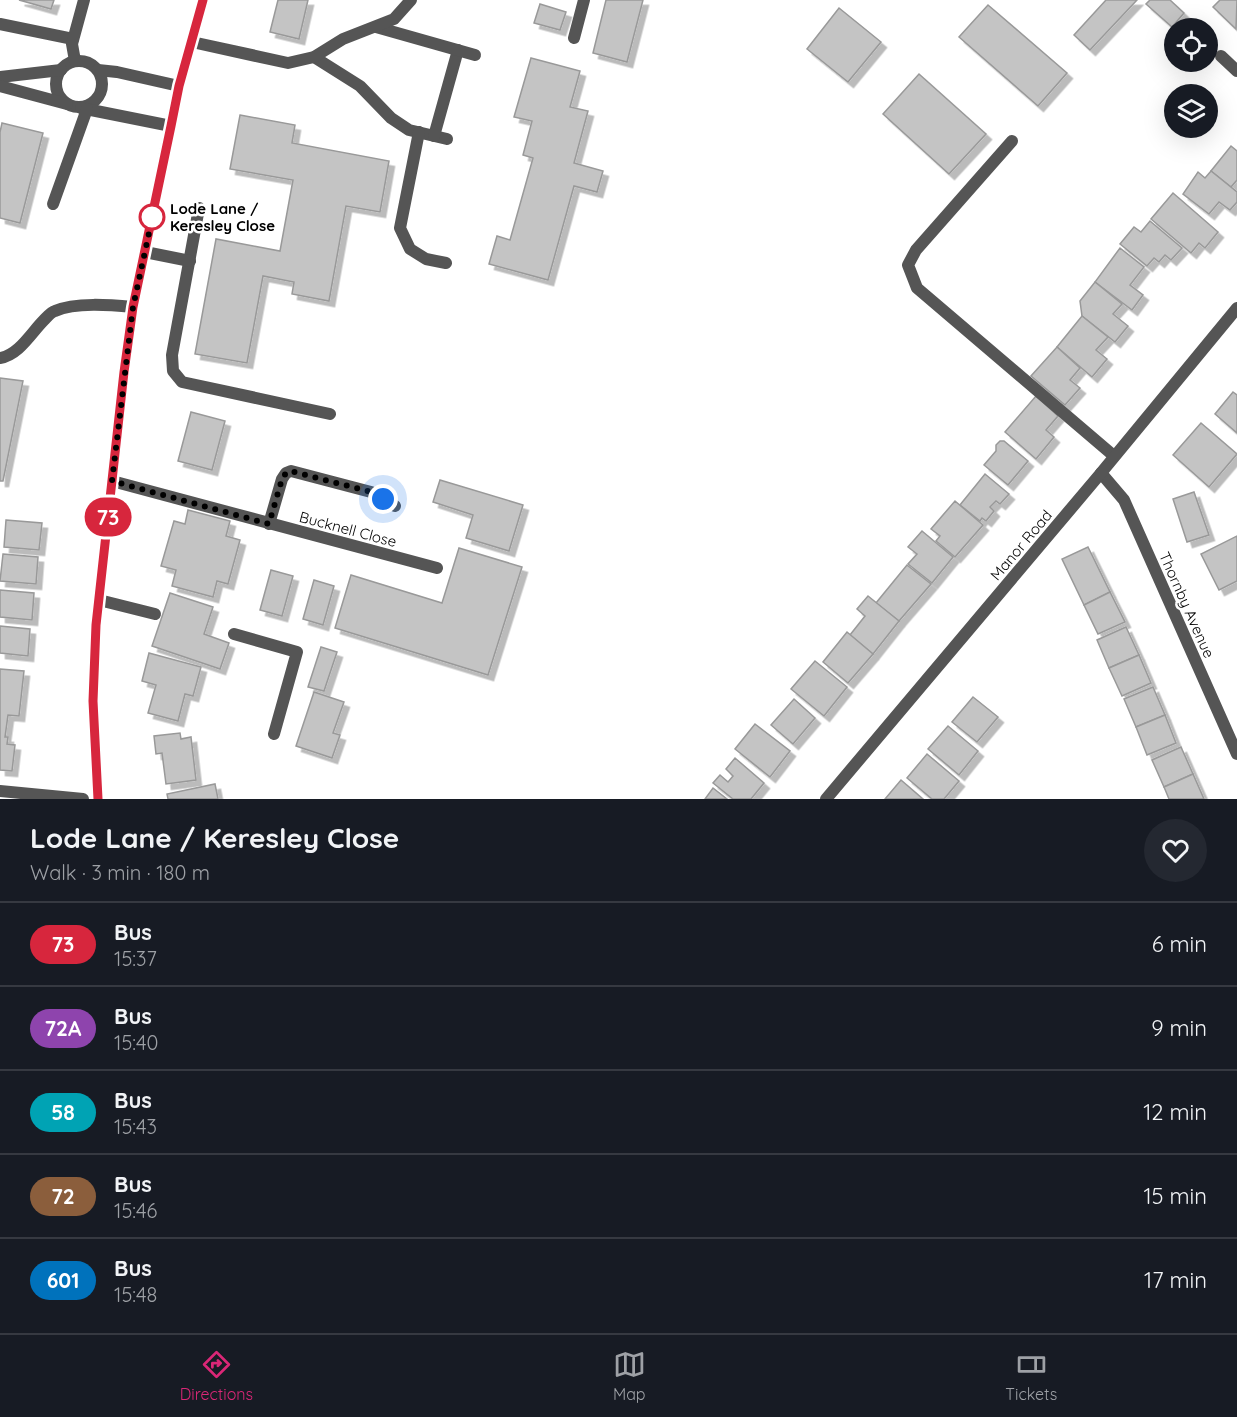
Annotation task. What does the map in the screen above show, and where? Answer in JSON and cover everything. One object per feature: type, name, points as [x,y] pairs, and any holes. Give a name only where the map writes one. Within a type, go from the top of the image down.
[{"type":"main road","points":[[98,799],[93,701],[99,600],[133,307],[179,86],[203,0]]},
{"type":"street","points":[[75,61],[73,39],[84,0]]},
{"type":"street","points":[[192,42],[288,63],[314,57],[343,39],[394,19],[411,0]]},
{"type":"street","points":[[574,38],[584,0]]},
{"type":"street","points":[[0,24],[73,39]]},
{"type":"street","points":[[376,27],[475,55]]},
{"type":"street","points":[[434,136],[458,50]]},
{"type":"street","points":[[1221,56],[1237,71]]},
{"type":"street","points":[[314,57],[360,86],[391,118],[409,130],[447,139]]},
{"type":"street","points":[[75,61],[88,62],[98,70],[103,84],[98,98],[89,105],[78,107],[65,102],[57,91],[57,77],[61,70],[75,61]]},
{"type":"street","points":[[0,77],[61,70]]},
{"type":"street","points":[[98,70],[179,86]]},
{"type":"street","points":[[0,86],[78,107],[171,126]]},
{"type":"street","points":[[53,204],[78,107]]},
{"type":"street","points":[[419,132],[400,228],[410,249],[426,259],[446,263]]},
{"type":"street","points":[[1012,141],[916,250],[908,265],[917,288],[1113,456]]},
{"type":"street","points":[[199,208],[172,355],[173,371],[182,382],[330,414]]},
{"type":"street","points":[[145,252],[190,261]]},
{"type":"street","points":[[0,358],[9,357],[54,311],[97,305],[133,307]]},
{"type":"street","name":"Manor Road","points":[[826,799],[1237,308]]},
{"type":"street","points":[[269,524],[282,479],[286,473],[291,471],[371,492],[395,506]]},
{"type":"street","name":"Thornby Avenue","points":[[1101,473],[1124,500],[1237,754]]},
{"type":"street","name":"Bucknell Close","points":[[112,481],[437,568]]},
{"type":"street","points":[[99,600],[155,614]]},
{"type":"street","points":[[234,634],[297,652],[274,734]]},
{"type":"street","points":[[0,790],[83,799]]},
{"type":"building","points":[[19,0],[54,0],[51,9]]},
{"type":"building","points":[[278,0],[308,0],[299,39],[270,32]]},
{"type":"building","points":[[606,0],[643,0],[627,62],[593,53]]},
{"type":"building","points":[[1106,0],[1137,0],[1090,50],[1074,35]]},
{"type":"building","points":[[1150,0],[1170,0],[1184,13],[1180,18],[1164,18],[1164,20],[1146,4]]},
{"type":"building","points":[[1220,0],[1237,0],[1236,29],[1213,7]]},
{"type":"building","points":[[540,4],[566,12],[560,30],[534,23]]},
{"type":"building","points":[[988,5],[1067,73],[1038,106],[959,37]]},
{"type":"building","points":[[839,8],[881,42],[848,82],[807,49]]},
{"type":"building","points":[[531,58],[580,71],[570,107],[588,111],[574,163],[603,171],[597,192],[574,186],[548,280],[489,264],[497,236],[510,240],[533,158],[523,155],[532,121],[514,117]]},
{"type":"building","points":[[919,74],[986,134],[949,174],[883,114]]},
{"type":"building","points":[[240,115],[295,125],[292,143],[389,161],[380,212],[346,206],[329,301],[292,294],[294,282],[263,276],[247,363],[195,354],[216,239],[280,251],[293,180],[230,169]]},
{"type":"building","points":[[2,123],[43,133],[20,223],[0,218],[0,132]]},
{"type":"building","points":[[1231,146],[1237,151],[1237,180],[1231,187],[1211,171]]},
{"type":"building","points":[[1211,171],[1237,192],[1237,202],[1230,210],[1219,202],[1209,214],[1183,194],[1198,172],[1205,178]]},
{"type":"building","points":[[1173,193],[1218,232],[1205,248],[1199,243],[1191,253],[1151,219]]},
{"type":"building","points":[[1150,221],[1182,248],[1171,260],[1165,255],[1159,262],[1154,258],[1147,266],[1120,244],[1134,227],[1141,232]]},
{"type":"building","points":[[1120,248],[1144,267],[1130,285],[1143,295],[1132,310],[1095,282]]},
{"type":"building","points":[[1095,282],[1122,304],[1113,314],[1128,326],[1115,342],[1082,316],[1080,301]]},
{"type":"building","points":[[1082,316],[1108,337],[1096,350],[1107,359],[1092,377],[1057,347]]},
{"type":"building","points":[[1057,347],[1080,368],[1070,380],[1080,388],[1065,405],[1031,376]]},
{"type":"building","points":[[0,378],[23,381],[3,481],[0,481]]},
{"type":"building","points":[[1233,392],[1237,395],[1237,433],[1215,414]]},
{"type":"building","points":[[1036,396],[1058,416],[1046,430],[1054,437],[1036,459],[1005,432]]},
{"type":"building","points":[[191,412],[225,421],[212,470],[178,461]]},
{"type":"building","points":[[1201,423],[1237,454],[1209,487],[1173,455]]},
{"type":"building","points":[[1004,441],[1028,461],[1008,485],[984,465],[996,451],[996,445]]},
{"type":"building","points":[[985,474],[1009,494],[1000,504],[996,501],[990,507],[994,511],[986,521],[982,518],[980,521],[960,505]]},
{"type":"building","points":[[440,480],[523,505],[509,551],[466,538],[473,515],[433,502]]},
{"type":"building","points":[[1194,492],[1209,535],[1187,542],[1173,499]]},
{"type":"building","points":[[955,501],[983,525],[955,557],[936,541],[940,536],[931,529]]},
{"type":"building","points":[[188,510],[230,521],[226,536],[240,540],[228,584],[217,581],[213,597],[172,586],[176,570],[161,566],[174,521],[185,524]]},
{"type":"building","points":[[6,520],[42,523],[39,550],[4,547]]},
{"type":"building","points":[[922,531],[953,557],[932,583],[908,564],[917,554],[908,547]]},
{"type":"building","points":[[1237,536],[1237,581],[1219,590],[1201,554]]},
{"type":"building","points":[[1088,547],[1110,592],[1084,605],[1062,559]]},
{"type":"building","points":[[459,548],[522,567],[488,675],[335,628],[351,575],[442,603]]},
{"type":"building","points":[[3,554],[38,557],[36,584],[0,581]]},
{"type":"building","points":[[907,565],[931,584],[899,621],[876,603]]},
{"type":"building","points":[[271,570],[293,576],[282,616],[260,610]]},
{"type":"building","points":[[314,580],[334,586],[323,625],[303,619]]},
{"type":"building","points":[[0,590],[34,593],[32,620],[0,617]]},
{"type":"building","points":[[1110,592],[1125,622],[1098,634],[1084,605]]},
{"type":"building","points":[[170,593],[213,607],[204,634],[229,643],[220,669],[152,646]]},
{"type":"building","points":[[868,596],[899,621],[873,654],[850,635],[865,616],[857,609]]},
{"type":"building","points":[[0,626],[30,629],[28,656],[0,653]]},
{"type":"building","points":[[1126,627],[1139,655],[1109,668],[1097,640]]},
{"type":"building","points":[[847,632],[873,654],[848,683],[823,662]]},
{"type":"building","points":[[321,647],[337,652],[324,691],[308,687]]},
{"type":"building","points":[[149,653],[201,667],[193,696],[185,694],[178,721],[148,713],[156,685],[142,681]]},
{"type":"building","points":[[1139,655],[1151,683],[1122,696],[1109,668]]},
{"type":"building","points":[[815,661],[847,687],[824,716],[791,689]]},
{"type":"building","points":[[0,669],[24,671],[19,716],[8,715],[5,737],[8,737],[7,744],[15,745],[12,771],[0,770]]},
{"type":"building","points":[[1153,687],[1165,715],[1136,727],[1124,699]]},
{"type":"building","points":[[314,692],[344,702],[333,733],[340,735],[332,758],[296,746]]},
{"type":"building","points":[[973,697],[998,717],[977,742],[952,722]]},
{"type":"building","points":[[794,699],[815,718],[793,744],[771,725]]},
{"type":"building","points":[[1165,715],[1176,743],[1147,755],[1136,727]]},
{"type":"building","points":[[755,724],[790,751],[770,777],[735,749]]},
{"type":"building","points":[[948,726],[978,751],[959,775],[928,749]]},
{"type":"building","points":[[180,733],[181,739],[191,737],[196,780],[166,784],[162,753],[156,754],[154,736]]},
{"type":"building","points":[[1181,747],[1193,774],[1164,787],[1152,760]]},
{"type":"building","points":[[927,754],[959,781],[944,799],[932,799],[907,778]]},
{"type":"building","points":[[735,758],[764,783],[751,799],[733,799],[713,783],[720,775],[728,782],[733,776],[726,769]]},
{"type":"building","points":[[1193,774],[1204,799],[1169,799],[1164,787]]},
{"type":"building","points":[[901,780],[923,799],[885,799]]},
{"type":"building","points":[[215,784],[218,799],[168,799],[167,794]]},
{"type":"building","points":[[713,788],[727,799],[705,799]]},
{"type":"bus line","name":"73","points":[[98,799],[93,701],[96,625],[124,372],[133,307],[179,86],[203,0]]},
{"type":"place","name":"Lode Lane / Keresley Close","points":[[152,217]]},
{"type":"route","points":[[152,217],[154,210],[133,307],[112,481],[269,524],[282,479],[286,473],[291,471],[371,492],[383,499]]}]
